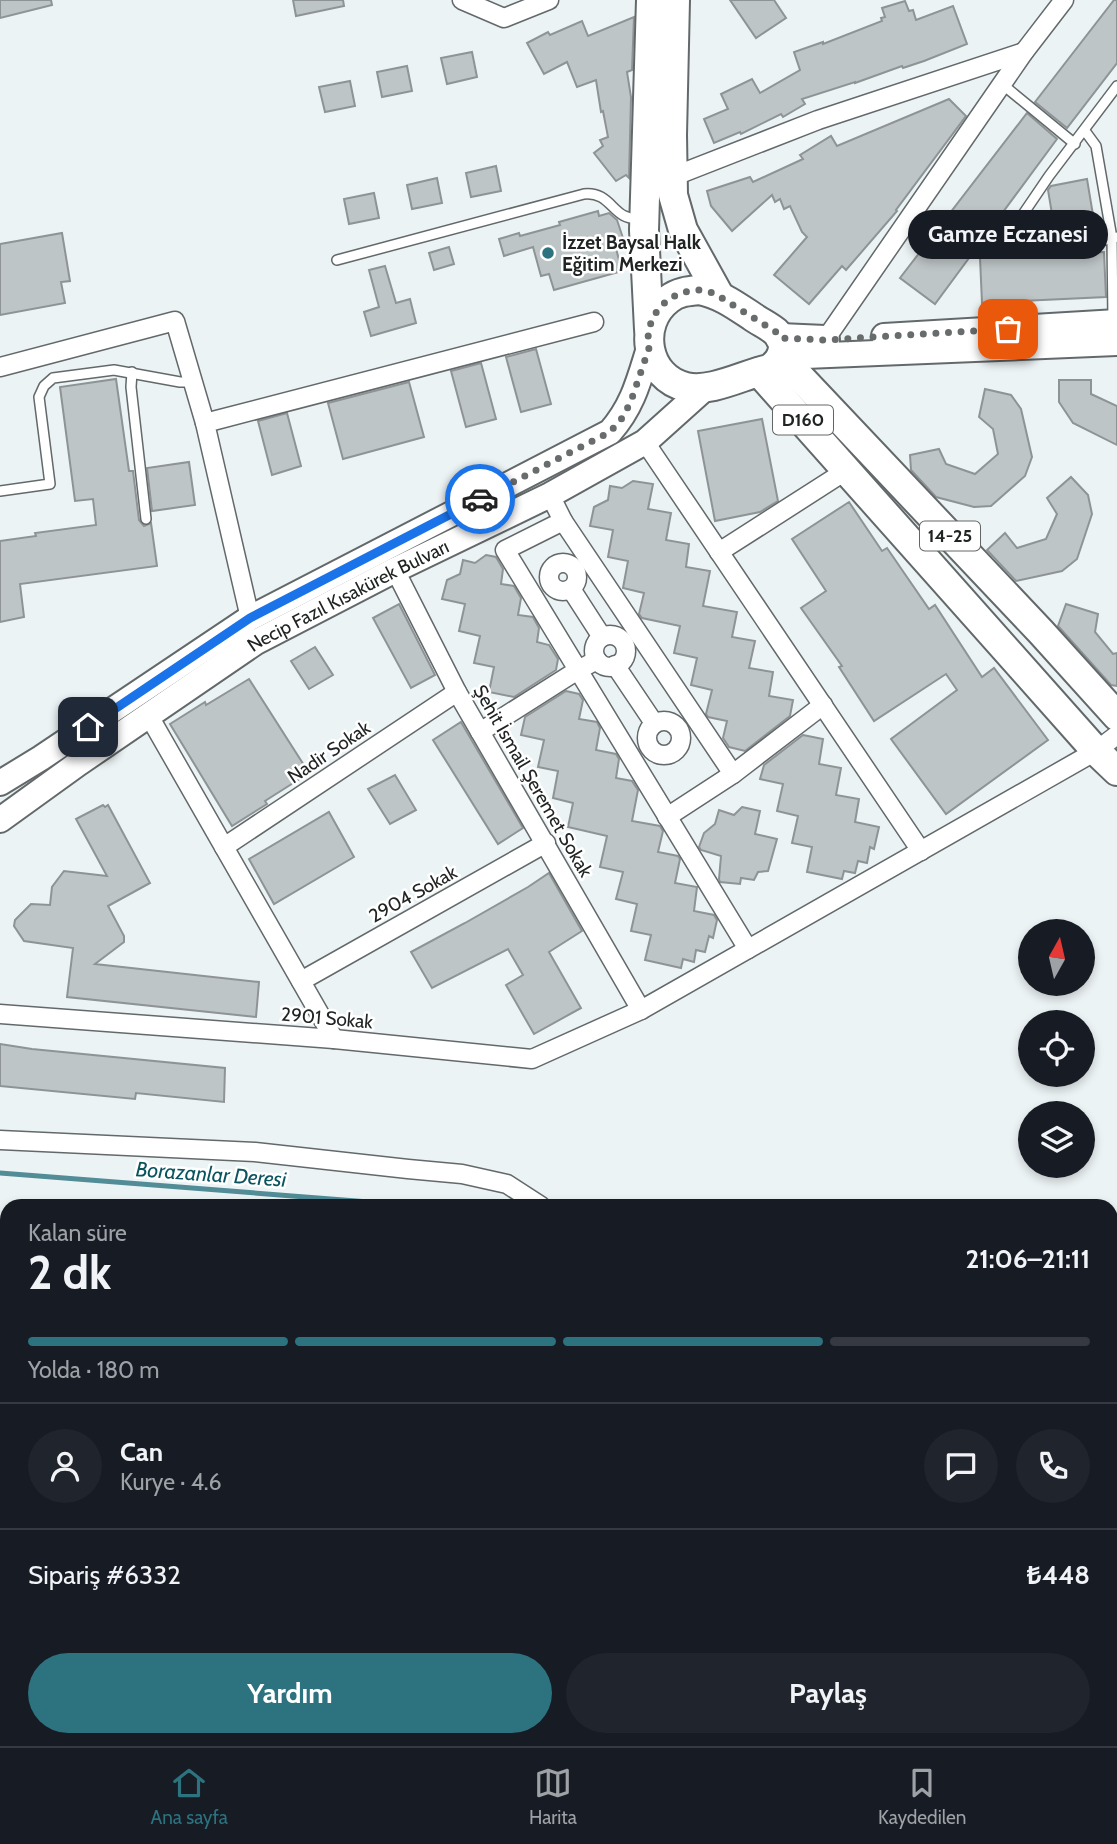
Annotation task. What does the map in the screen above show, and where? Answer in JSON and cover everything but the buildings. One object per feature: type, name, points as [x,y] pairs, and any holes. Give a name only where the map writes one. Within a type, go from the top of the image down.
[{"type":"main road","points":[[651,0],[645,217],[649,339],[650,354],[658,369],[671,381],[687,388],[704,389],[773,356],[825,340],[1115,333]]},
{"type":"main road","name":"14-25","points":[[675,0],[673,195],[683,230],[719,295]]},
{"type":"main road","name":"14-25","points":[[649,339],[651,322],[658,309],[670,298],[699,290],[719,295],[776,332],[773,356],[1041,632],[1117,716]]},
{"type":"main road","points":[[773,356],[1115,333]]},
{"type":"main road","name":"Necip Fazıl Kısakürek Bulvarı","points":[[0,783],[250,618],[610,432],[623,417],[631,401],[649,339]]},
{"type":"main road","name":"D160","points":[[773,356],[847,470]]},
{"type":"main road","name":"Necip Fazıl Kısakürek Bulvarı","points":[[0,820],[256,642],[395,570],[550,495],[645,442],[704,389]]},
{"type":"main road","name":"14-25","points":[[847,470],[1106,743],[1117,771]]},
{"type":"street","points":[[462,0],[504,18],[549,0]]},
{"type":"street","points":[[825,340],[1024,52],[1064,0]]},
{"type":"street","points":[[673,177],[818,120],[1024,52]]},
{"type":"street","points":[[0,367],[175,321],[205,423],[250,618]]},
{"type":"street","points":[[205,423],[594,322]]},
{"type":"street","points":[[645,442],[921,850]]},
{"type":"street","points":[[719,552],[847,470]]},
{"type":"street","points":[[550,495],[563,520],[602,637]]},
{"type":"street","points":[[563,520],[505,550],[748,949]]},
{"type":"street","points":[[580,575],[562,592],[551,586],[549,578],[556,565],[560,564],[570,565],[580,575],[693,715],[733,774]]},
{"type":"street","name":"Şehit İsmail Şeremet Sokak","points":[[395,570],[457,692],[641,1010]]},
{"type":"street","points":[[534,599],[551,586]]},
{"type":"street","points":[[607,635],[632,640],[623,659],[615,665],[605,666],[597,660],[594,650],[602,637],[607,635]]},
{"type":"street","points":[[480,732],[597,660]]},
{"type":"street","points":[[615,665],[654,723]]},
{"type":"street","name":"Nadir Sokak","points":[[224,847],[457,692]]},
{"type":"street","points":[[667,817],[733,774],[822,705]]},
{"type":"street","points":[[678,728],[693,715]]},
{"type":"street","points":[[149,716],[334,1039]]},
{"type":"street","points":[[664,720],[678,728],[680,744],[673,753],[661,755],[651,749],[648,732],[654,723],[664,720]]},
{"type":"street","name":"2901 Sokak","points":[[0,1014],[334,1039],[532,1059],[641,1010],[1106,743]]},
{"type":"street","points":[[627,750],[648,744]]},
{"type":"street","name":"2904 Sokak","points":[[301,981],[545,843]]},
{"type":"street","points":[[0,1140],[255,1152],[462,1174],[507,1184],[530,1199]]},
{"type":"lane","points":[[1002,84],[1075,144]]},
{"type":"lane","points":[[1114,237],[1094,243],[1021,247],[1013,240],[1013,229],[1117,86]]},
{"type":"lane","points":[[1085,131],[1096,146],[1114,237],[1115,333]]},
{"type":"lane","points":[[337,260],[584,194],[603,197],[628,218],[645,217]]},
{"type":"lane","points":[[0,491],[50,484],[39,397],[48,382],[58,377],[114,370],[193,382]]},
{"type":"lane","points":[[132,372],[131,387],[146,519]]},
{"type":"waterway","name":"Borazanlar Deresi","points":[[0,1173],[331,1199]]},
{"type":"way so far","points":[[480,499],[610,432],[623,417],[631,401],[649,348],[651,322],[658,309],[670,298],[684,292],[699,290],[714,293],[776,332],[780,338],[825,340],[1008,329]]},
{"type":"place","name":"İzzet Baysal Halk Eğitim Merkezi","points":[[548,253]]},
{"type":"place","name":"Gamze Eczanesi","points":[[1008,329]]},
{"type":"route","points":[[88,727],[250,618],[480,499]]}]
